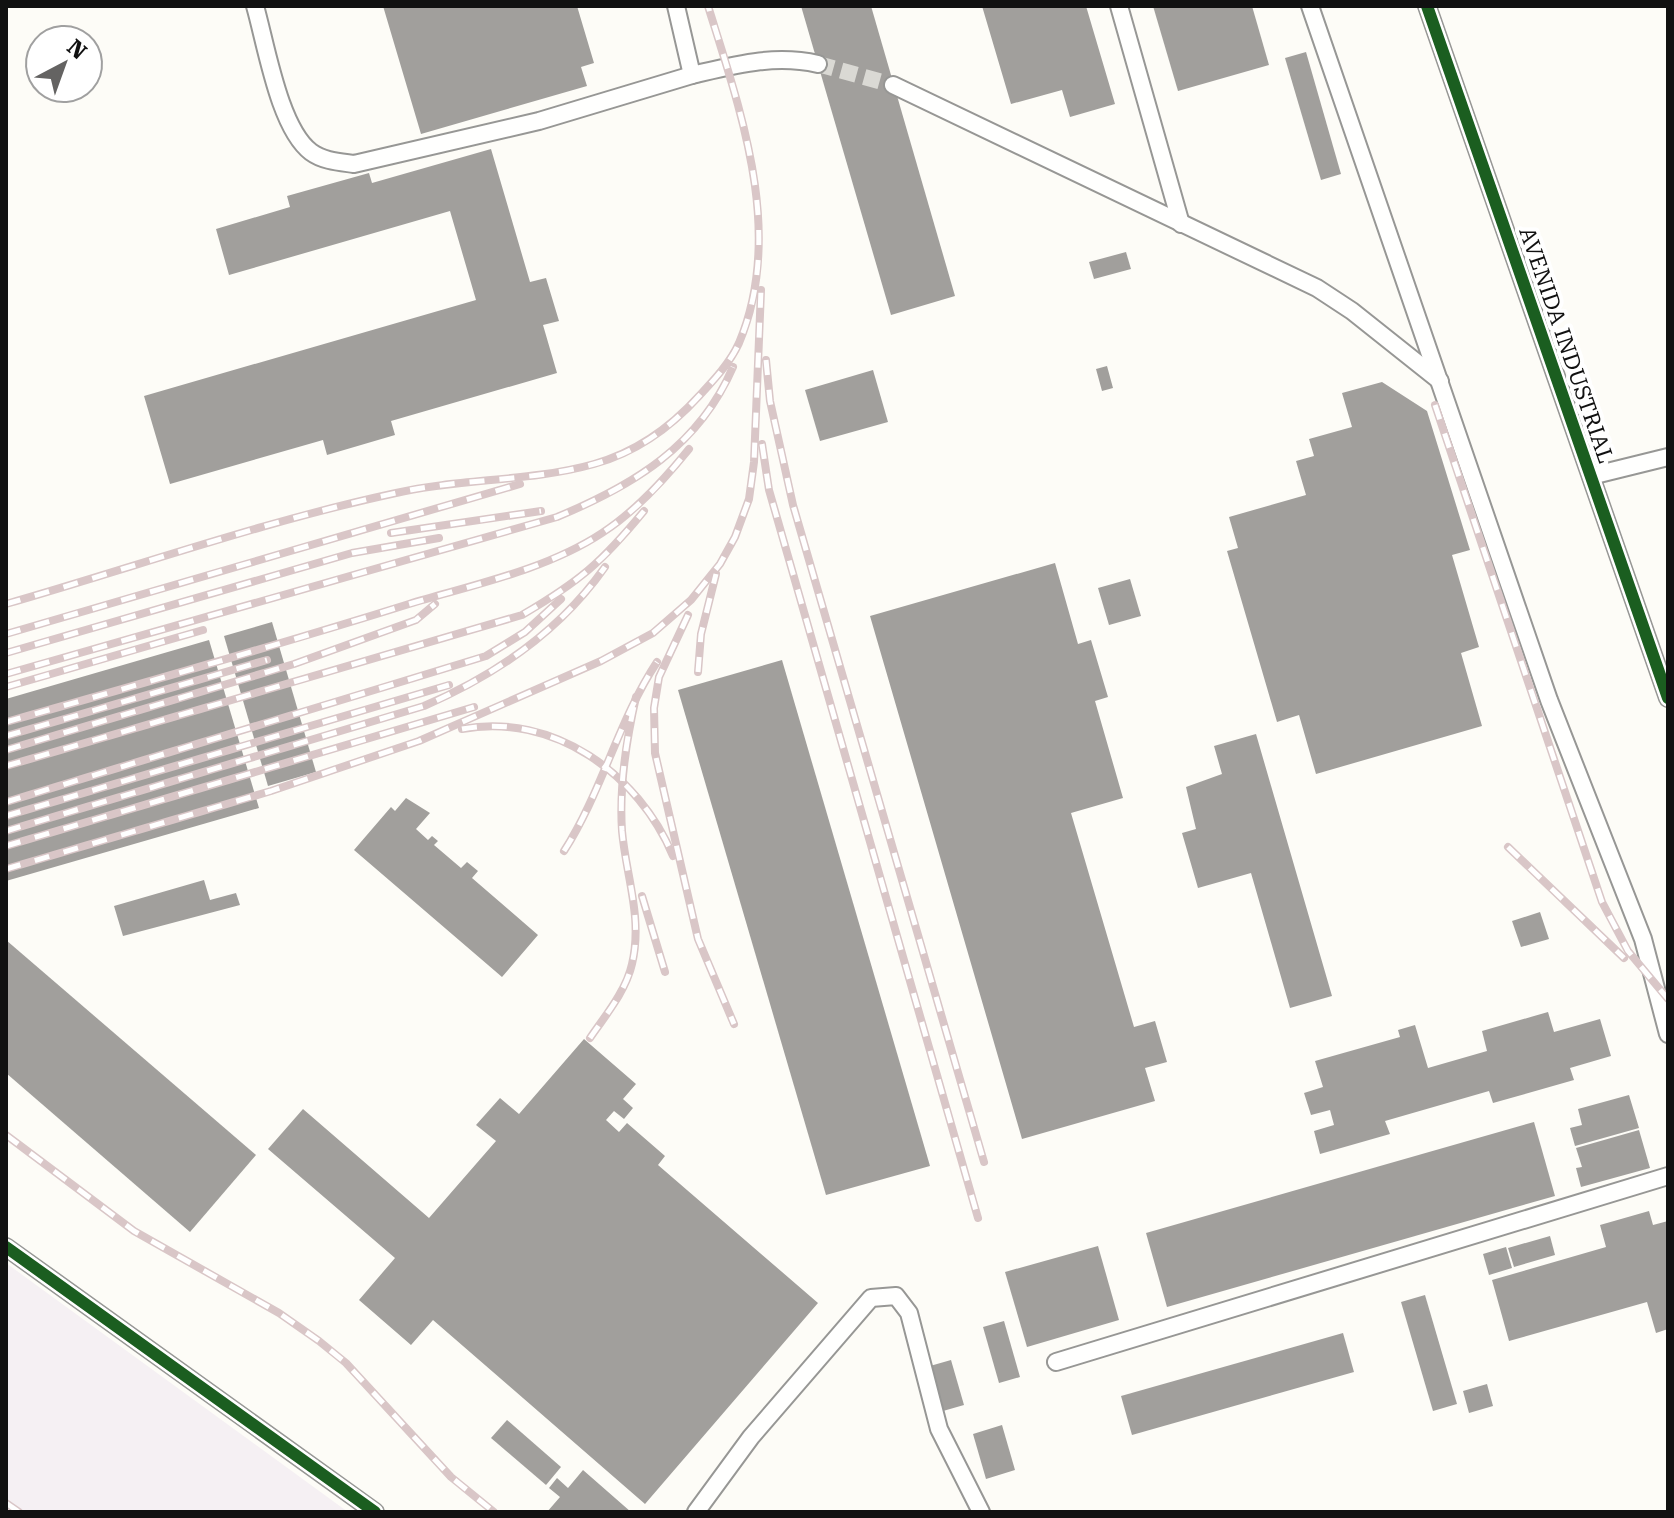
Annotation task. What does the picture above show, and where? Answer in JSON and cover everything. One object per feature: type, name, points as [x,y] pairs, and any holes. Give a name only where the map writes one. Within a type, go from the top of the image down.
[{"type":"street","points":[[255,6],[284,110],[299,139],[311,153],[328,160],[354,164],[539,121],[692,75],[769,59],[795,59],[818,64]]},
{"type":"street","points":[[676,6],[692,75]]},
{"type":"street","points":[[1119,6],[1181,224]]},
{"type":"street","points":[[1310,6],[1549,700],[1643,939],[1668,1034]]},
{"type":"street","name":"AVENIDA INDUSTRIAL","points":[[1427,6],[1668,698]]},
{"type":"street","points":[[893,85],[1317,288],[1352,311],[1440,381]]},
{"type":"street","points":[[1591,476],[1668,457]]},
{"type":"street","points":[[1056,1362],[1668,1176]]},
{"type":"street","points":[[6,1247],[375,1512]]},
{"type":"street","points":[[696,1512],[751,1437],[871,1298],[883,1294],[896,1296],[909,1313],[939,1429],[981,1512]]},
{"type":"shaded area","points":[[6,1263],[348,1512],[6,1512]]},
{"type":"building","points":[[383,6],[577,6],[594,63],[581,67],[587,86],[421,134]]},
{"type":"building","points":[[801,6],[871,6],[955,296],[891,315]]},
{"type":"building","points":[[982,6],[1086,6],[1115,104],[1070,117],[1062,90],[1011,104]]},
{"type":"building","points":[[1153,6],[1252,6],[1269,65],[1178,91]]},
{"type":"building","points":[[1306,52],[1341,174],[1321,180],[1285,58]]},
{"type":"building","points":[[491,149],[530,282],[546,278],[559,321],[543,325],[557,373],[391,421],[395,435],[327,455],[323,440],[170,484],[144,396],[476,300],[450,211],[229,275],[216,229],[290,207],[287,196],[369,173],[372,183]]},
{"type":"building","points":[[1126,252],[1131,269],[1094,279],[1089,262]]},
{"type":"building","points":[[1107,366],[1113,388],[1102,391],[1096,369]]},
{"type":"building","points":[[873,370],[888,422],[820,441],[805,390]]},
{"type":"building","points":[[1382,382],[1427,411],[1470,550],[1452,555],[1479,647],[1461,653],[1482,726],[1316,774],[1299,715],[1277,722],[1227,551],[1238,548],[1229,517],[1306,495],[1296,461],[1314,456],[1309,439],[1352,427],[1342,393]]},
{"type":"building","points":[[1055,563],[1078,644],[1091,640],[1108,697],[1095,701],[1123,798],[1071,813],[1134,1027],[1155,1021],[1167,1062],[1145,1068],[1155,1101],[1022,1139],[870,616]]},
{"type":"building","points":[[1130,579],[1141,616],[1109,625],[1098,588]]},
{"type":"building","points":[[272,622],[316,772],[268,786],[224,636]]},
{"type":"building","points":[[209,640],[259,808],[6,881],[6,699]]},
{"type":"building","points":[[782,660],[930,1166],[826,1195],[678,690]]},
{"type":"building","points":[[1256,734],[1332,996],[1290,1008],[1251,873],[1198,888],[1182,833],[1196,829],[1186,787],[1222,774],[1214,746]]},
{"type":"building","points":[[406,798],[430,813],[416,829],[428,840],[432,836],[438,841],[434,845],[461,868],[467,862],[478,871],[472,878],[538,935],[502,977],[354,850],[391,807],[395,811]]},
{"type":"building","points":[[204,880],[210,900],[236,893],[240,905],[123,936],[114,906]]},
{"type":"building","points":[[1540,912],[1549,939],[1521,947],[1512,921]]},
{"type":"building","points":[[6,940],[256,1155],[190,1232],[6,1073]]},
{"type":"building","points":[[1548,1012],[1554,1032],[1600,1019],[1611,1056],[1570,1068],[1574,1080],[1493,1103],[1489,1091],[1385,1121],[1390,1134],[1320,1154],[1314,1131],[1334,1125],[1330,1110],[1311,1115],[1304,1093],[1323,1087],[1315,1061],[1400,1037],[1398,1030],[1415,1025],[1428,1068],[1487,1051],[1482,1031]]},
{"type":"building","points":[[584,1039],[636,1084],[623,1099],[633,1108],[624,1119],[614,1111],[606,1120],[619,1132],[627,1123],[665,1156],[658,1165],[818,1303],[645,1504],[433,1320],[411,1345],[359,1300],[395,1258],[268,1149],[303,1109],[429,1218],[496,1141],[476,1125],[500,1098],[519,1114]]},
{"type":"building","points":[[1629,1095],[1639,1128],[1575,1146],[1570,1128],[1582,1125],[1578,1109]]},
{"type":"building","points":[[1534,1122],[1555,1196],[1167,1307],[1146,1233]]},
{"type":"building","points":[[1639,1130],[1650,1168],[1581,1187],[1576,1168],[1582,1167],[1576,1148]]},
{"type":"building","points":[[1649,1211],[1653,1225],[1668,1221],[1668,1329],[1656,1333],[1647,1302],[1509,1341],[1492,1280],[1606,1247],[1600,1225]]},
{"type":"building","points":[[1550,1236],[1555,1255],[1514,1267],[1508,1248]]},
{"type":"building","points":[[1098,1246],[1119,1320],[1027,1347],[1005,1272]]},
{"type":"building","points":[[1506,1247],[1512,1268],[1489,1275],[1483,1254]]},
{"type":"building","points":[[1425,1295],[1457,1404],[1433,1411],[1401,1302]]},
{"type":"building","points":[[1004,1321],[1020,1377],[999,1383],[983,1327]]},
{"type":"building","points":[[1343,1333],[1354,1372],[1132,1435],[1121,1396]]},
{"type":"building","points":[[951,1360],[964,1405],[943,1411],[930,1366]]},
{"type":"building","points":[[1487,1384],[1493,1406],[1469,1413],[1463,1391]]},
{"type":"building","points":[[507,1420],[561,1467],[546,1485],[491,1438]]},
{"type":"building","points":[[1002,1425],[1015,1470],[986,1479],[973,1434]]},
{"type":"building","points":[[583,1470],[631,1512],[547,1512],[560,1497],[549,1488],[557,1478],[568,1488]]},
{"type":"tunnel","points":[[818,64],[893,85]]},
{"type":"railway","points":[[6,604],[347,504],[421,488],[545,474],[594,464],[652,438],[688,408],[716,377],[739,343],[752,302],[758,259],[758,216],[753,173],[733,88],[708,6]]},
{"type":"railway","points":[[6,869],[271,791],[419,741],[601,661],[653,633],[691,600],[720,564],[735,537],[749,499],[754,462],[761,290]]},
{"type":"railway","points":[[766,360],[770,401],[793,505],[984,1162]]},
{"type":"railway","points":[[6,674],[557,517],[612,491],[661,460],[702,419],[733,367]]},
{"type":"railway","points":[[1435,405],[1602,902],[1628,951],[1668,999]]},
{"type":"railway","points":[[762,444],[769,490],[978,1218]]},
{"type":"railway","points":[[6,722],[533,567],[580,546],[626,515],[689,449]]},
{"type":"railway","points":[[6,634],[520,484]]},
{"type":"railway","points":[[391,533],[541,511]]},
{"type":"railway","points":[[6,766],[522,615],[589,570],[644,511]]},
{"type":"railway","points":[[6,653],[352,553],[439,538]]},
{"type":"railway","points":[[6,831],[424,706],[476,680],[525,649],[568,611],[605,567]]},
{"type":"railway","points":[[698,672],[701,634],[716,574]]},
{"type":"railway","points":[[6,802],[486,656],[525,632],[561,599]]},
{"type":"railway","points":[[6,750],[294,664],[416,620],[435,604]]},
{"type":"railway","points":[[688,615],[659,677],[654,708],[655,753],[698,939],[734,1024]]},
{"type":"railway","points":[[6,687],[203,630]]},
{"type":"railway","points":[[6,736],[267,660]]},
{"type":"railway","points":[[564,851],[589,805],[631,708],[657,662]]},
{"type":"railway","points":[[6,816],[449,685]]},
{"type":"railway","points":[[590,1038],[625,984],[635,947],[635,914],[621,814],[624,764],[636,697]]},
{"type":"railway","points":[[6,846],[474,707]]},
{"type":"railway","points":[[462,729],[496,726],[529,730],[560,740],[589,755],[615,775],[638,799],[658,826],[673,856]]},
{"type":"railway","points":[[1508,847],[1624,958]]},
{"type":"railway","points":[[642,896],[665,972]]},
{"type":"railway","points":[[6,1135],[134,1231],[279,1313],[319,1341],[346,1363],[451,1477],[494,1512]]},
{"type":"railway","points":[[6,1503],[19,1512]]},
{"type":"cycle path","points":[[1427,6],[1668,698]]},
{"type":"cycle path","points":[[6,1247],[375,1512]]}]
